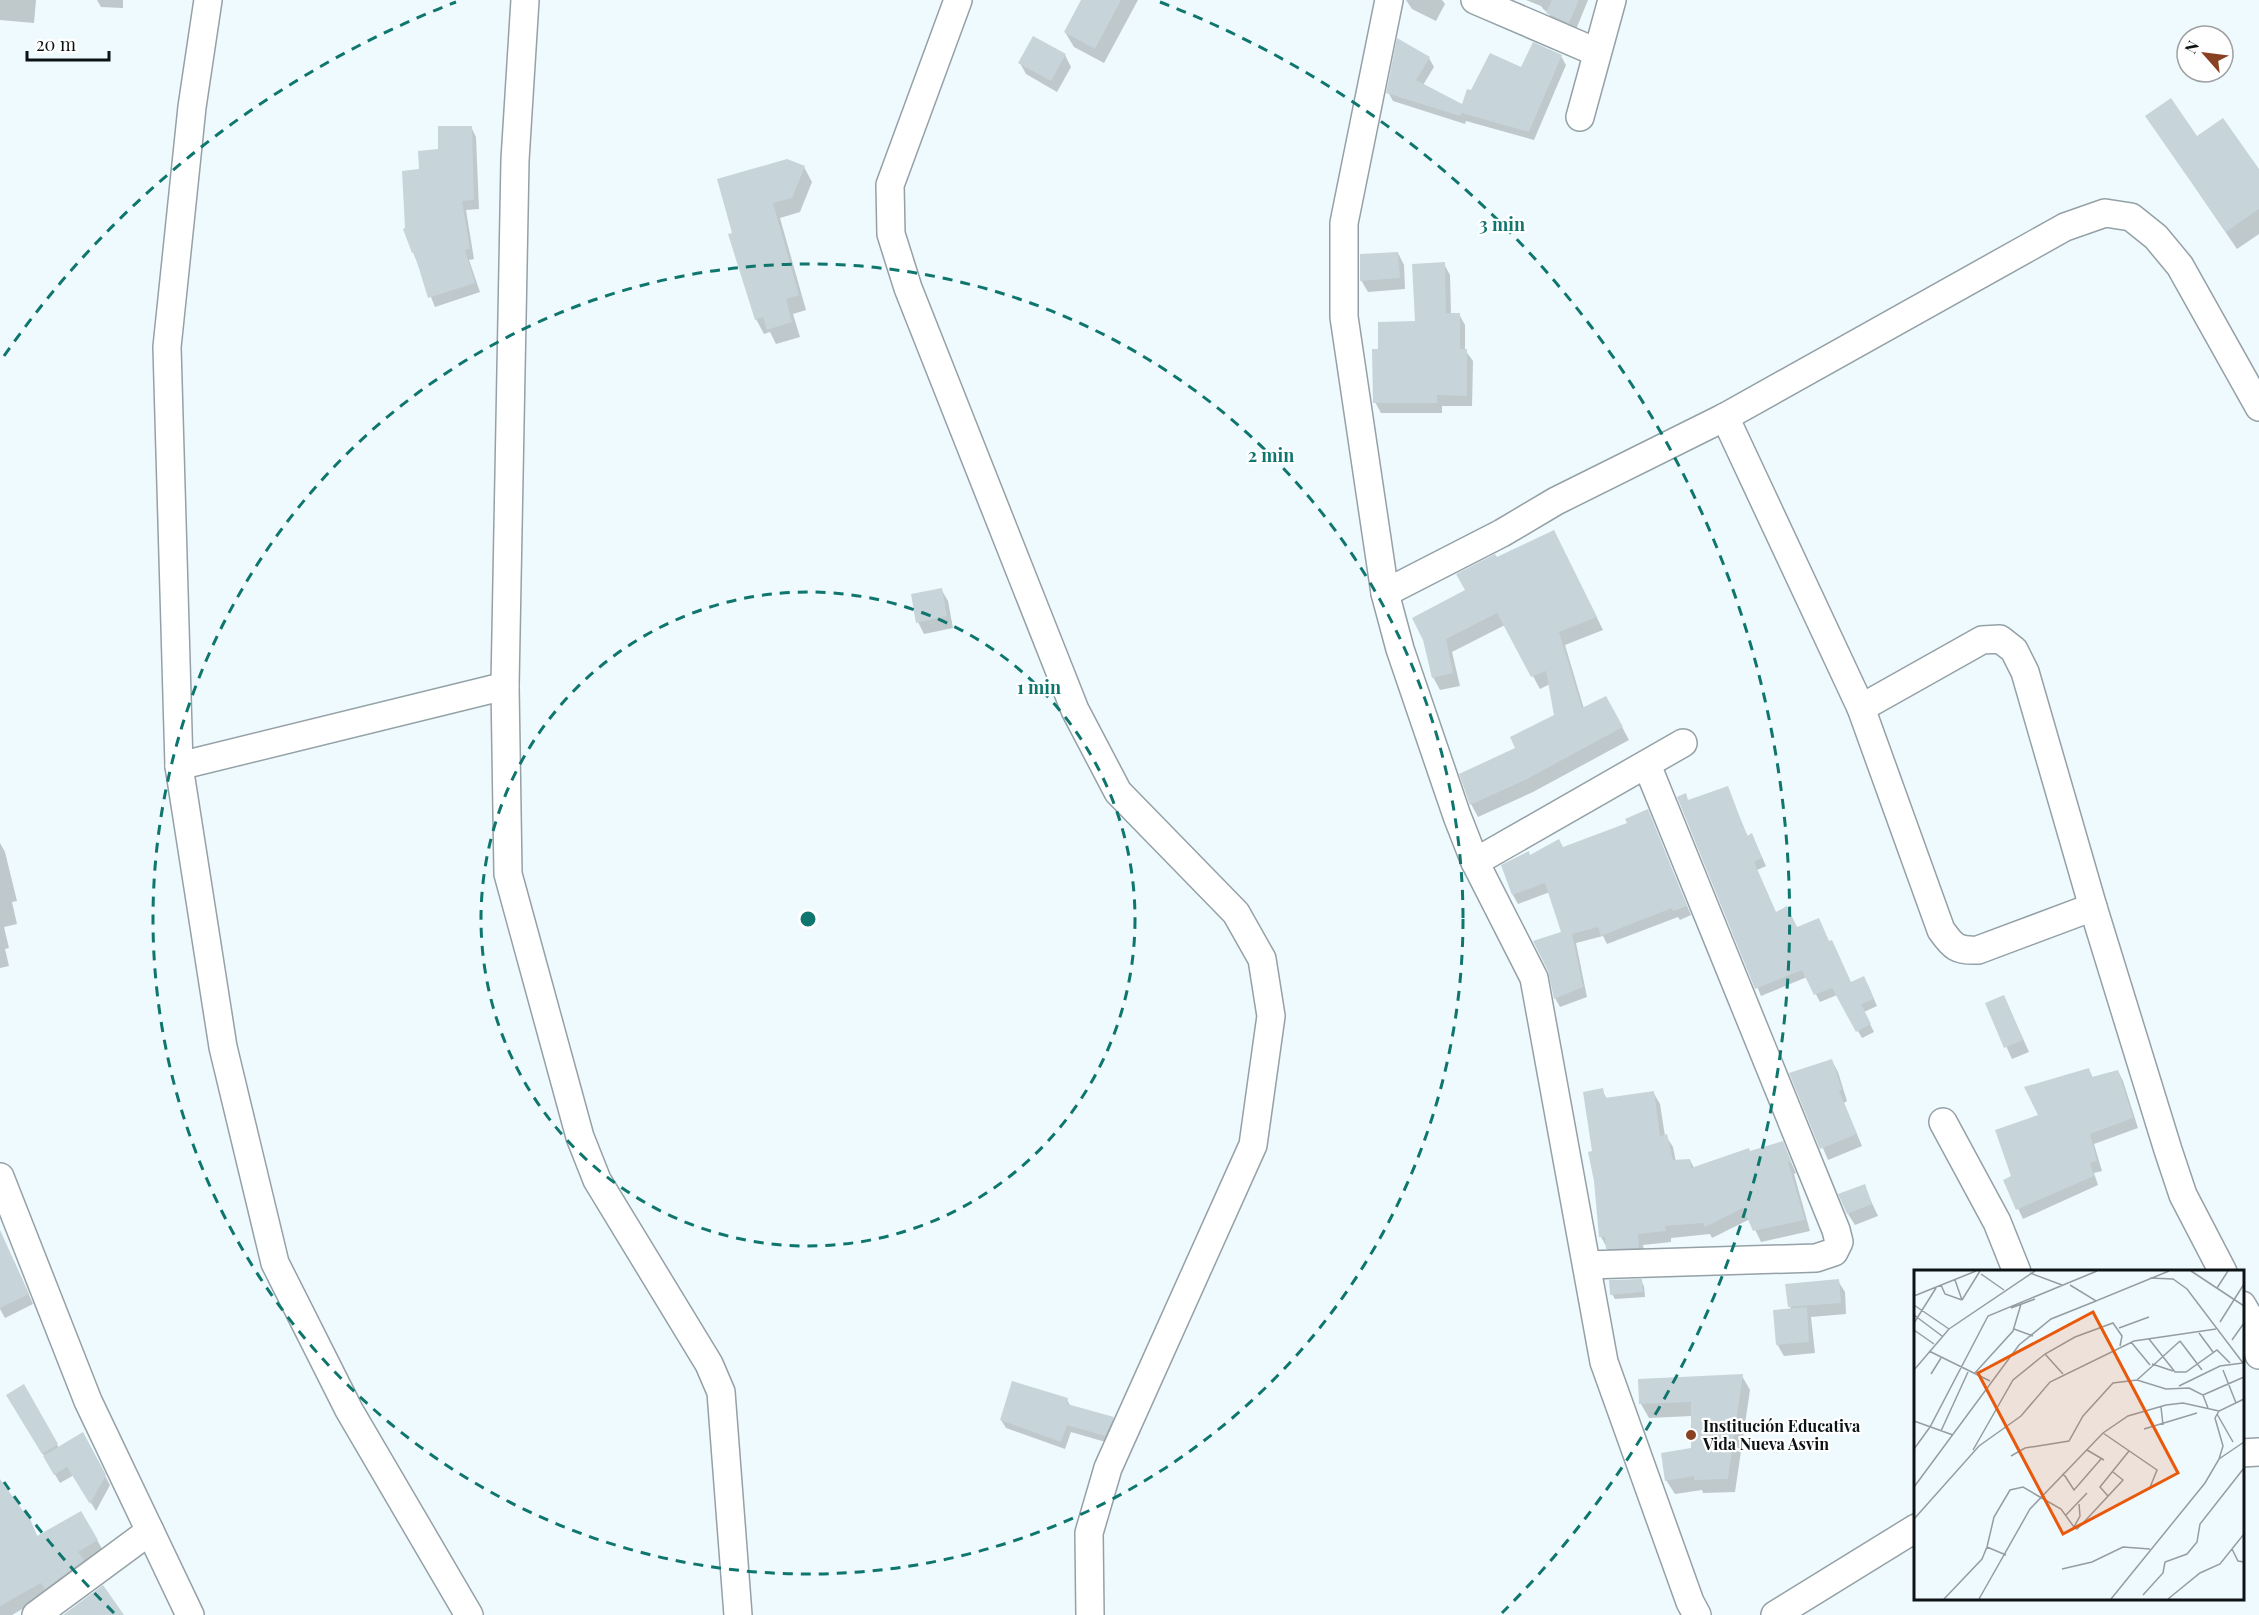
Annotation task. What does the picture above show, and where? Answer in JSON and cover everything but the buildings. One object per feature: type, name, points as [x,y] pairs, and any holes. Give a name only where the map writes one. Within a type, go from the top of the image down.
[{"type":"street","points":[[208,0],[192,107],[167,346],[179,766],[223,1047],[275,1263],[349,1410],[469,1615]]},
{"type":"street","points":[[525,0],[515,160],[506,686],[508,874],[580,1137],[597,1180],[709,1364],[721,1392],[738,1615]]},
{"type":"street","points":[[958,0],[890,185],[891,234],[908,288],[1075,710],[1118,792],[1236,913],[1262,959],[1271,1016],[1253,1145],[1108,1468],[1089,1533],[1090,1615]]},
{"type":"street","points":[[1389,0],[1344,223],[1344,317],[1385,593],[1400,649],[1475,862],[1534,978],[1604,1362],[1682,1581],[1697,1615]]},
{"type":"street","points":[[1475,0],[1596,52]]},
{"type":"street","points":[[1580,117],[1611,0]]},
{"type":"street","points":[[1385,593],[1502,533],[1556,501],[1725,417],[2065,227],[2105,213],[2131,217],[2156,237],[2180,266],[2259,407]]},
{"type":"street","points":[[1725,417],[1861,708],[1941,930],[1950,944],[1963,951],[1978,950],[2093,907]]},
{"type":"street","points":[[1861,708],[1982,640],[2000,639],[2014,650],[2025,672],[2093,907],[2183,1195],[2222,1270]]},
{"type":"street","points":[[179,766],[506,686]]},
{"type":"street","points":[[1475,862],[1683,743]]},
{"type":"street","points":[[1587,1265],[1816,1258],[1834,1252],[1839,1242],[1771,1068],[1647,765]]},
{"type":"street","points":[[1943,1122],[1997,1222],[2016,1270]]},
{"type":"street","points":[[0,1177],[88,1401],[190,1615]]},
{"type":"street","points":[[2244,1308],[2249,1317],[2259,1354]]},
{"type":"street","points":[[2244,1453],[2259,1452]]},
{"type":"street","points":[[1775,1615],[1914,1529]]},
{"type":"street","points":[[36,1615],[150,1531]]},
{"type":"place","name":"Institución Educativa Vida Nueva Asvin","points":[[1691,1435]]}]
